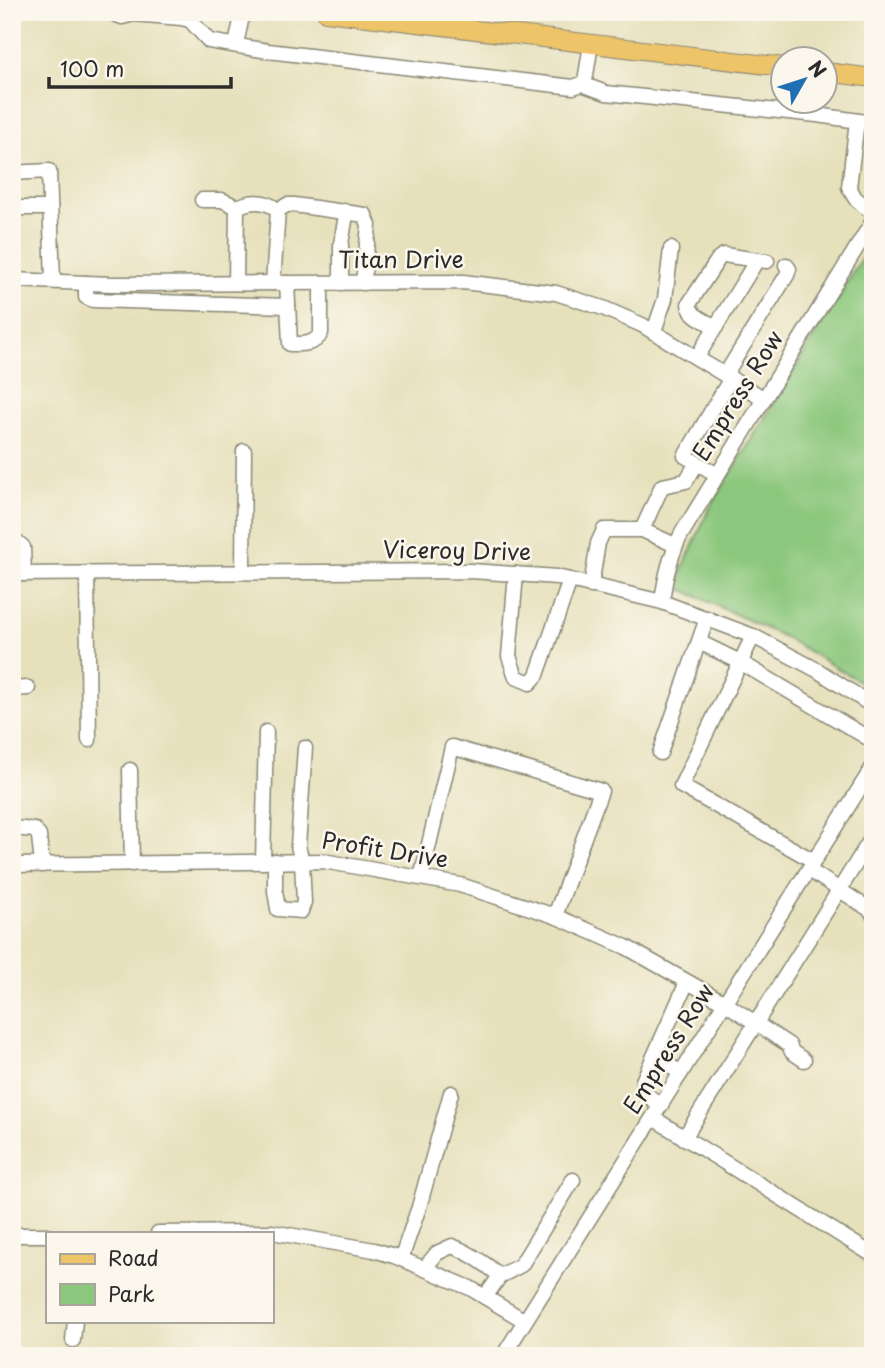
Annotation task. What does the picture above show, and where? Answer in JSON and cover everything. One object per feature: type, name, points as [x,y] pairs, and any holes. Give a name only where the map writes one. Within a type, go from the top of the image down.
[{"type":"main road","points":[[326,12],[408,17],[590,44],[770,65]]},
{"type":"main road","points":[[840,74],[873,78]]},
{"type":"street","points":[[109,12],[122,17],[134,14],[190,20],[209,41],[268,51],[573,87],[585,81],[590,44]]},
{"type":"street","points":[[236,44],[243,12]]},
{"type":"street","points":[[582,84],[606,93],[804,113],[873,123]]},
{"type":"street","points":[[857,121],[849,187],[855,198],[873,213]]},
{"type":"street","points":[[12,173],[50,171],[53,281]]},
{"type":"street","points":[[202,200],[222,200],[237,207],[256,202],[270,204],[278,211],[280,283],[288,306],[290,344],[306,344],[318,338],[321,333],[321,283]]},
{"type":"street","points":[[278,211],[287,205],[294,205],[365,215],[368,218],[363,283]]},
{"type":"street","points":[[236,283],[237,207]]},
{"type":"street","points":[[12,208],[50,208]]},
{"type":"street","points":[[341,283],[341,244],[346,215],[344,211]]},
{"type":"street","name":"Empress Row","points":[[662,602],[665,576],[675,545],[873,221]]},
{"type":"street","points":[[654,331],[665,299],[671,249]]},
{"type":"street","points":[[697,356],[762,261],[724,255],[719,258],[689,304],[695,315],[716,327]]},
{"type":"street","points":[[716,474],[685,456],[787,275],[789,269],[786,265]]},
{"type":"street","name":"Titan Drive","points":[[12,281],[463,282],[556,293],[603,307],[654,331],[763,398]]},
{"type":"street","points":[[86,283],[86,297],[93,300],[288,306]]},
{"type":"street","points":[[243,572],[244,451]]},
{"type":"street","points":[[642,530],[662,486],[687,481],[697,463]]},
{"type":"street","points":[[591,586],[598,543],[604,530],[642,530],[675,545]]},
{"type":"street","points":[[12,538],[23,547],[18,574]]},
{"type":"street","name":"Viceroy Drive","points":[[18,574],[471,571],[557,577],[662,602],[753,636],[817,670],[873,706]]},
{"type":"street","points":[[87,573],[89,740]]},
{"type":"street","points":[[516,574],[509,656],[516,677],[530,683],[537,676],[570,580]]},
{"type":"street","points":[[660,753],[707,618]]},
{"type":"street","points":[[753,636],[681,786],[811,865],[841,891],[872,912]]},
{"type":"street","points":[[699,642],[873,741]]},
{"type":"street","points":[[12,689],[28,688]]},
{"type":"street","points":[[266,732],[269,862],[278,909],[302,911],[302,862],[298,846],[305,748]]},
{"type":"street","points":[[421,878],[452,747],[601,791],[555,916]]},
{"type":"street","name":"Empress Row","points":[[503,1356],[873,767]]},
{"type":"street","points":[[130,770],[132,864]]},
{"type":"street","points":[[12,828],[35,830],[39,836],[42,865]]},
{"type":"street","points":[[684,1138],[873,836]]},
{"type":"street","name":"Profit Drive","points":[[12,865],[323,860],[460,885],[555,916],[626,947],[725,1003],[789,1045],[792,1052],[806,1057]]},
{"type":"street","points":[[661,1105],[648,1097],[643,1081],[687,982]]},
{"type":"street","points":[[654,1056],[681,1073]]},
{"type":"street","points":[[401,1259],[451,1093]]},
{"type":"street","points":[[653,1118],[873,1255]]},
{"type":"street","points":[[485,1297],[500,1276],[522,1265],[573,1180]]},
{"type":"street","points":[[273,1232],[349,1245],[401,1259],[471,1288],[525,1321]]},
{"type":"street","points":[[12,1235],[46,1234]]},
{"type":"street","points":[[424,1269],[437,1253],[452,1246],[467,1252],[500,1276]]},
{"type":"street","points":[[73,1340],[75,1322]]},
{"type":"green space","points":[[873,240],[873,689],[782,636],[675,586],[708,511]]}]
